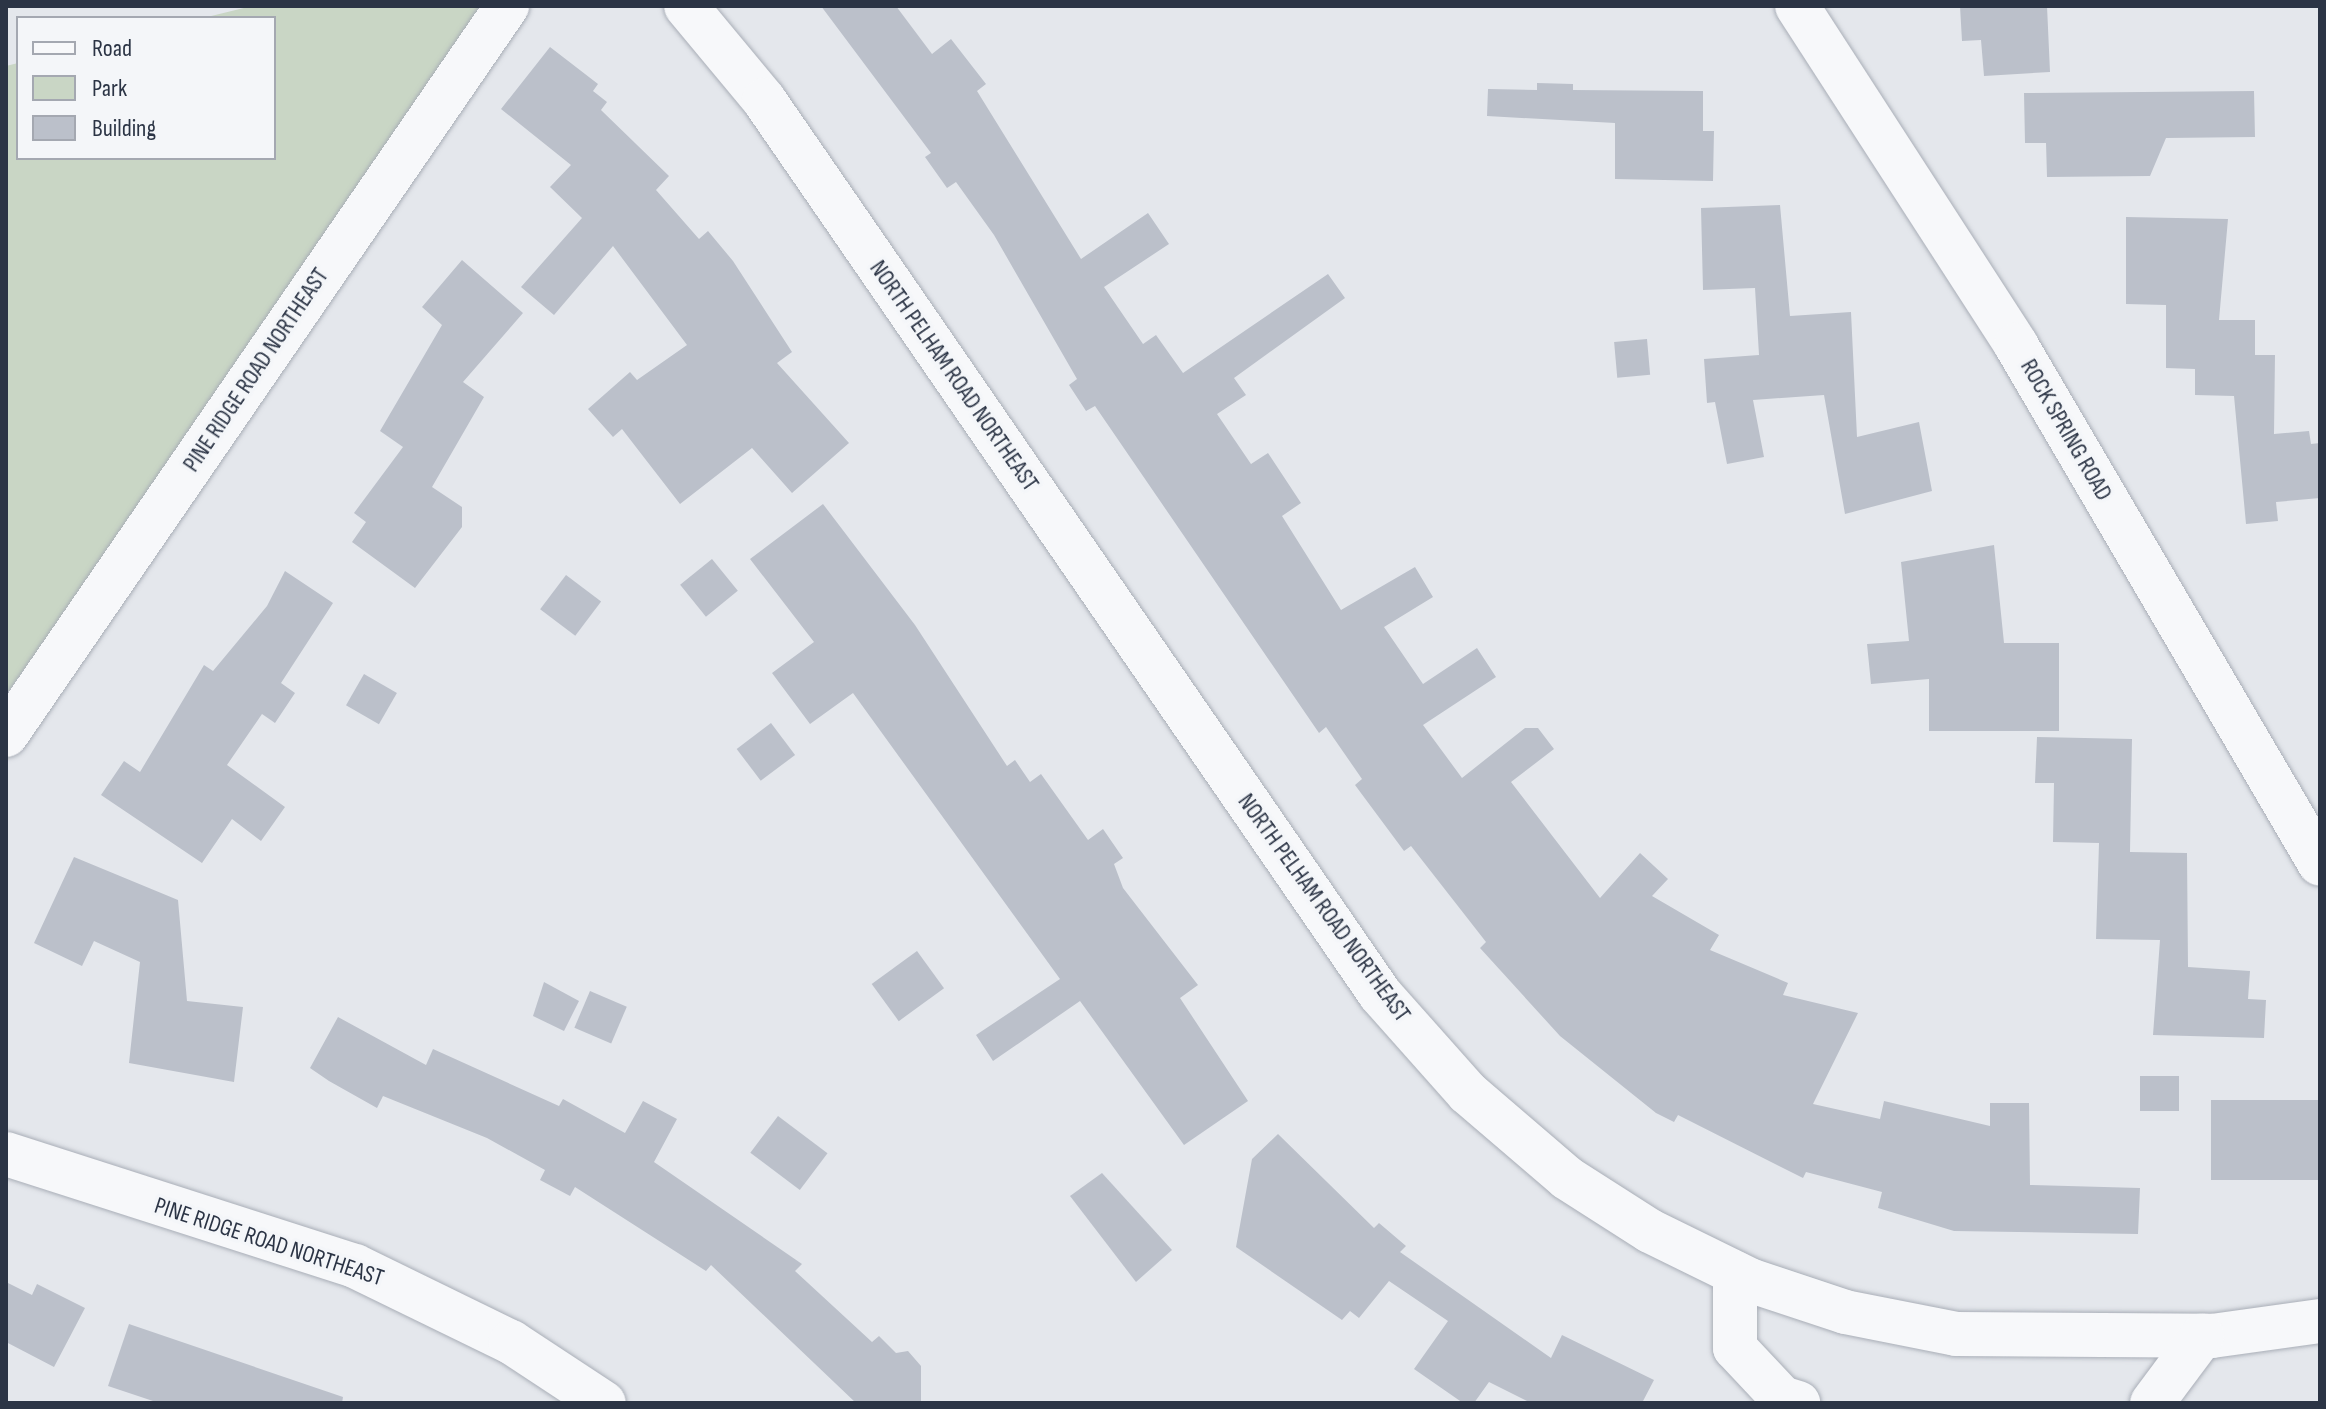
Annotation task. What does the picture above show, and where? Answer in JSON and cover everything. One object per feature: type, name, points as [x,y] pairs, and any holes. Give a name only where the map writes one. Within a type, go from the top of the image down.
[{"type":"street","name":"PINE RIDGE ROAD NORTHEAST","points":[[6,735],[507,6]]},
{"type":"street","name":"NORTH PELHAM ROAD NORTHEAST","points":[[686,6],[764,100],[1380,994],[1468,1093],[1567,1178],[1650,1231],[1735,1273],[1845,1312],[1956,1334],[2202,1336],[2320,1321]]},
{"type":"street","name":"ROCK SPRING ROAD","points":[[1797,6],[2016,345],[2320,864]]},
{"type":"street","name":"PINE RIDGE ROAD NORTHEAST","points":[[6,1154],[355,1266],[498,1335],[604,1403]]},
{"type":"street","points":[[1735,1273],[1735,1348],[1782,1398],[1798,1403]]},
{"type":"street","points":[[2152,1403],[2202,1336]]},
{"type":"green space","points":[[252,6],[496,6],[6,695],[6,66],[16,64],[16,160],[276,160],[276,16],[211,16]]},
{"type":"building","points":[[821,6],[896,6],[932,54],[951,39],[986,84],[977,91],[1081,259],[1148,213],[1169,244],[1104,287],[1143,344],[1156,335],[1183,373],[1328,274],[1345,298],[1234,378],[1246,395],[1217,414],[1251,464],[1268,453],[1301,503],[1282,516],[1341,610],[1415,567],[1433,597],[1384,627],[1423,684],[1477,648],[1496,677],[1423,725],[1462,778],[1525,728],[1538,728],[1554,749],[1511,782],[1600,898],[1640,853],[1668,879],[1652,896],[1719,935],[1710,950],[1788,983],[1783,995],[1858,1013],[1813,1104],[1880,1119],[1884,1101],[1990,1126],[1990,1103],[2029,1103],[2030,1185],[2140,1188],[2138,1234],[1954,1231],[1878,1208],[1882,1192],[1806,1172],[1803,1178],[1678,1115],[1674,1122],[1656,1113],[1560,1036],[1480,948],[1486,942],[1411,846],[1404,851],[1355,785],[1362,779],[1326,727],[1319,733],[1095,406],[1086,411],[1069,385],[1077,379],[994,235],[956,182],[947,188],[925,157],[931,153]]},
{"type":"building","points":[[1960,6],[2047,6],[2050,72],[1984,76],[1981,40],[1962,41]]},
{"type":"building","points":[[550,47],[598,84],[593,91],[607,102],[601,110],[669,176],[656,190],[699,239],[708,231],[733,261],[792,352],[777,363],[849,443],[792,493],[752,448],[680,504],[622,429],[613,437],[588,409],[630,372],[637,380],[687,345],[613,246],[554,315],[521,287],[582,218],[550,187],[571,165],[501,109]]},
{"type":"building","points":[[1537,83],[1573,84],[1573,90],[1703,91],[1703,131],[1714,131],[1713,181],[1615,179],[1615,123],[1487,116],[1488,89],[1537,90]]},
{"type":"building","points":[[2254,91],[2255,137],[2166,138],[2150,176],[2047,177],[2046,143],[2025,143],[2024,93]]},
{"type":"building","points":[[1780,205],[1790,316],[1851,312],[1857,437],[1919,422],[1932,491],[1845,514],[1824,395],[1753,400],[1764,457],[1727,464],[1715,402],[1707,403],[1704,359],[1759,355],[1755,288],[1703,290],[1701,208]]},
{"type":"building","points":[[2126,217],[2228,219],[2219,320],[2255,320],[2255,355],[2275,355],[2274,434],[2309,431],[2311,444],[2320,443],[2320,498],[2276,502],[2278,521],[2246,524],[2234,396],[2195,395],[2195,369],[2166,368],[2166,305],[2126,304]]},
{"type":"building","points":[[462,260],[523,313],[463,382],[484,397],[432,487],[462,507],[462,527],[415,588],[352,542],[366,522],[354,513],[403,447],[380,431],[442,325],[422,307]]},
{"type":"building","points":[[1647,339],[1650,375],[1617,378],[1614,342]]},
{"type":"building","points":[[823,504],[915,625],[1007,766],[1015,760],[1030,782],[1041,774],[1088,840],[1103,829],[1123,858],[1114,864],[1123,888],[1198,985],[1180,998],[1248,1101],[1184,1145],[1080,1001],[993,1061],[976,1035],[1060,979],[853,693],[810,724],[772,673],[814,642],[750,559]]},
{"type":"building","points":[[1994,545],[2004,643],[2059,643],[2059,731],[1929,731],[1929,679],[1871,684],[1867,644],[1909,641],[1901,562]]},
{"type":"building","points":[[712,559],[738,591],[706,617],[680,585]]},
{"type":"building","points":[[285,571],[333,603],[281,683],[295,693],[275,723],[262,714],[227,765],[285,807],[261,841],[232,819],[202,863],[101,795],[124,761],[140,772],[204,665],[213,671],[267,606]]},
{"type":"building","points":[[566,575],[601,601],[575,636],[540,609]]},
{"type":"building","points":[[364,674],[397,693],[379,724],[346,705]]},
{"type":"building","points":[[771,723],[795,755],[761,781],[737,749]]},
{"type":"building","points":[[2037,737],[2132,739],[2130,852],[2187,853],[2188,967],[2250,971],[2248,999],[2266,1000],[2264,1038],[2153,1035],[2160,940],[2096,939],[2099,843],[2053,842],[2054,783],[2035,783]]},
{"type":"building","points":[[74,857],[178,900],[187,1001],[243,1007],[234,1082],[129,1063],[140,962],[94,941],[82,966],[34,943]]},
{"type":"building","points":[[917,951],[944,988],[899,1021],[872,984]]},
{"type":"building","points":[[544,982],[579,1001],[564,1031],[533,1016]]},
{"type":"building","points":[[590,991],[627,1007],[611,1043],[574,1028]]},
{"type":"building","points":[[338,1017],[426,1065],[433,1049],[559,1106],[563,1099],[625,1133],[643,1101],[677,1119],[654,1162],[802,1264],[795,1271],[872,1342],[879,1336],[896,1353],[908,1351],[921,1366],[921,1403],[856,1403],[711,1265],[706,1271],[575,1187],[570,1196],[540,1180],[545,1170],[487,1138],[383,1096],[377,1108],[329,1081],[310,1068]]},
{"type":"building","points":[[2140,1076],[2179,1076],[2179,1111],[2140,1111]]},
{"type":"building","points":[[2211,1100],[2320,1100],[2320,1180],[2211,1180]]},
{"type":"building","points":[[778,1116],[828,1153],[800,1190],[750,1153]]},
{"type":"building","points":[[1278,1134],[1374,1228],[1379,1223],[1406,1246],[1400,1252],[1551,1358],[1562,1335],[1654,1380],[1642,1403],[1531,1403],[1489,1382],[1474,1403],[1463,1403],[1414,1369],[1448,1321],[1389,1281],[1359,1318],[1350,1311],[1342,1320],[1236,1247],[1252,1159]]},
{"type":"building","points":[[1102,1173],[1172,1250],[1136,1282],[1070,1196]]},
{"type":"building","points":[[6,1282],[32,1295],[37,1284],[85,1308],[54,1367],[6,1342]]},
{"type":"building","points":[[129,1324],[343,1397],[342,1403],[159,1403],[108,1386]]}]
